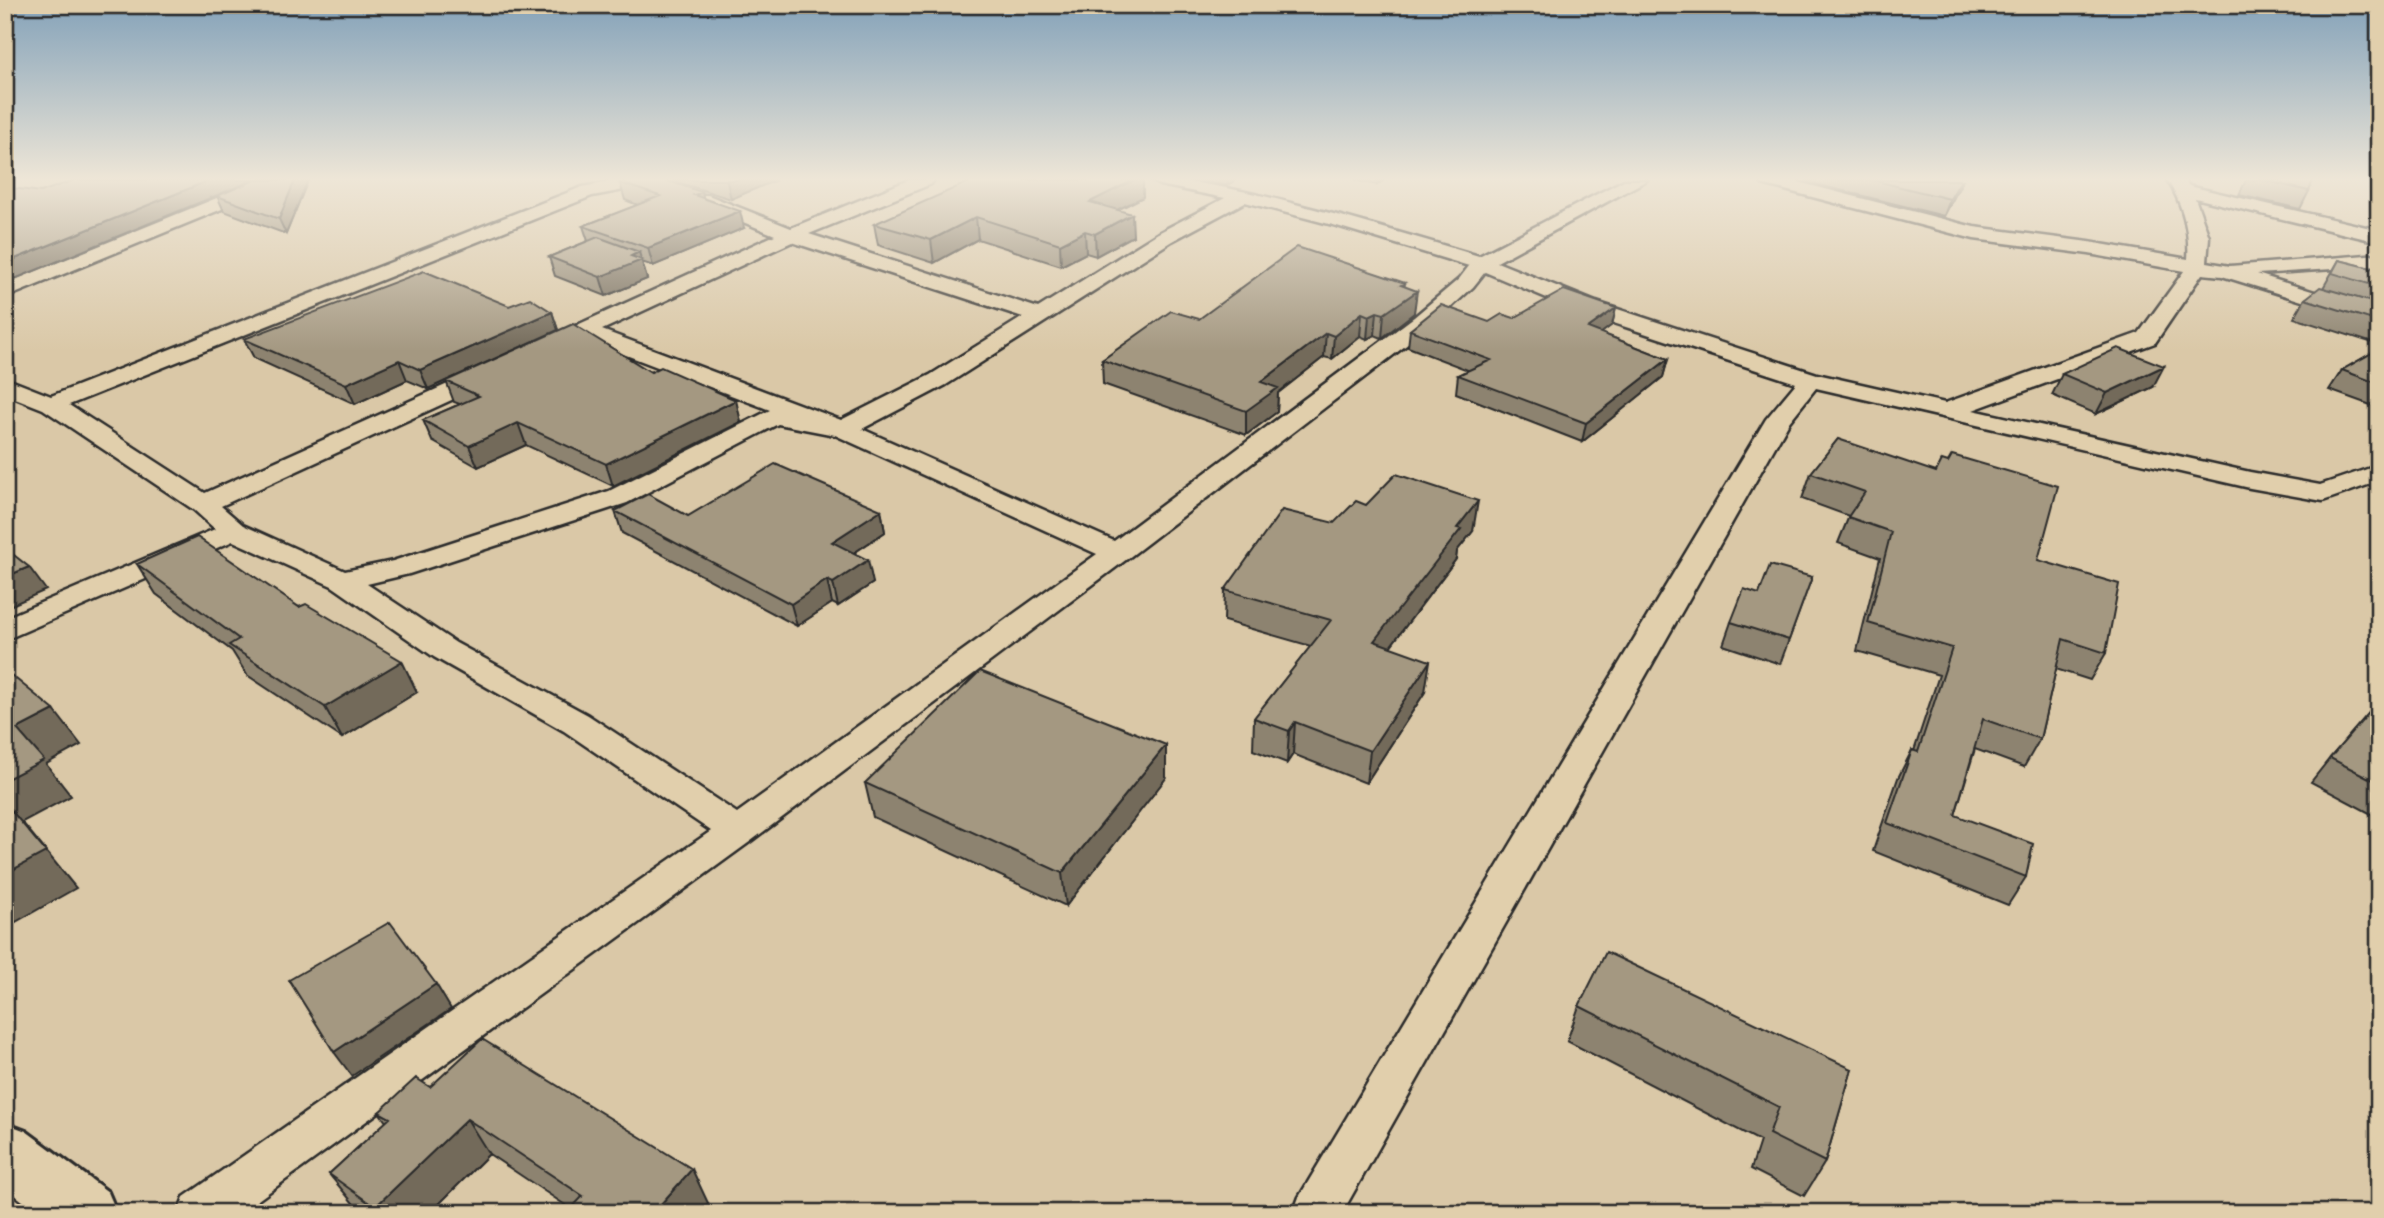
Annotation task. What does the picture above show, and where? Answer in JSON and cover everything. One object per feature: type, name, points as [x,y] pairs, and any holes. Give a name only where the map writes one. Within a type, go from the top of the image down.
[{"type":"street","points":[[5,292],[139,237]]},
{"type":"street","points":[[51,404],[472,237]]},
{"type":"street","points":[[536,353],[787,237]]},
{"type":"street","points":[[797,237],[1041,316]]},
{"type":"street","points":[[342,580],[399,568],[618,497],[775,416],[842,429],[938,380],[1165,237]]},
{"type":"street","points":[[1393,237],[1480,263],[1588,307],[1811,380],[2250,480],[2323,493],[2379,473]]},
{"type":"street","points":[[201,1213],[738,831],[1117,553],[1422,322],[1466,283],[1480,263],[1530,237]]},
{"type":"street","points":[[2003,237],[2224,270],[2379,260]]},
{"type":"street","points":[[1949,410],[2147,338],[2197,267],[2199,237]]},
{"type":"street","points":[[2224,270],[2379,319]]},
{"type":"street","points":[[583,331],[842,429],[1117,553]]},
{"type":"street","points":[[203,504],[512,364]]},
{"type":"street","points":[[1316,1213],[1778,419],[1811,380]]},
{"type":"street","points":[[5,385],[51,404],[203,504],[233,531],[342,580],[445,649],[576,723],[738,831]]},
{"type":"street","points":[[5,630],[233,531]]},
{"type":"street","points":[[5,1151],[87,1213]]},
{"type":"building","points":[[5,237],[70,237],[5,263]]},
{"type":"building","points":[[598,237],[639,252],[631,256],[642,260],[600,277],[549,257]]},
{"type":"building","points":[[615,237],[676,237],[648,248]]},
{"type":"building","points":[[1038,237],[1074,237],[1060,244]]},
{"type":"building","points":[[1297,247],[1405,283],[1401,285],[1417,291],[1384,314],[1377,312],[1369,316],[1362,313],[1334,336],[1326,333],[1261,382],[1278,388],[1246,411],[1102,360],[1171,311],[1199,319]]},
{"type":"building","points":[[2339,260],[2379,270],[2379,287],[2332,273]]},
{"type":"building","points":[[424,271],[509,306],[530,298],[552,312],[420,370],[399,360],[346,384],[244,339]]},
{"type":"building","points":[[2320,287],[2379,304],[2379,322],[2305,299]]},
{"type":"building","points":[[1564,290],[1616,308],[1588,328],[1668,359],[1586,423],[1458,375],[1491,360],[1410,330],[1441,305],[1489,322],[1502,314],[1514,318]]},
{"type":"building","points":[[573,324],[651,372],[661,367],[736,400],[606,464],[518,423],[469,446],[423,420],[479,396],[446,381]]},
{"type":"building","points":[[2118,348],[2164,366],[2107,393],[2062,374]]},
{"type":"building","points":[[2379,349],[2379,384],[2342,370]]},
{"type":"building","points":[[1838,439],[1936,472],[1942,460],[1948,462],[1952,455],[2058,486],[2038,560],[2119,584],[2106,653],[2063,639],[2040,739],[1983,719],[1955,815],[2033,844],[2026,877],[1887,823],[1912,750],[1918,752],[1952,648],[1868,623],[1891,532],[1848,517],[1865,492],[1811,473]]},
{"type":"building","points":[[775,464],[881,510],[832,542],[868,560],[833,583],[827,580],[791,604],[615,511],[648,494],[688,516]]},
{"type":"building","points":[[1396,474],[1478,501],[1457,528],[1461,529],[1374,641],[1430,661],[1370,751],[1295,722],[1289,731],[1254,718],[1331,620],[1225,590],[1282,510],[1334,523],[1356,501],[1366,505]]},
{"type":"building","points":[[197,537],[299,607],[306,604],[402,661],[325,707],[229,645],[239,639],[137,564]]},
{"type":"building","points":[[5,548],[29,567],[5,577]]},
{"type":"building","points":[[1770,565],[1812,577],[1789,640],[1731,622],[1744,589],[1759,594]]},
{"type":"building","points":[[5,670],[54,710],[17,729],[44,760],[5,780]]},
{"type":"building","points":[[980,671],[1166,745],[1062,873],[865,783]]},
{"type":"building","points":[[2379,702],[2379,783],[2330,758]]},
{"type":"building","points":[[5,803],[46,852],[5,874]]},
{"type":"building","points":[[390,922],[436,984],[334,1052],[289,980]]},
{"type":"building","points":[[1606,952],[1852,1069],[1825,1162],[1769,1134],[1779,1107],[1579,1006]]},
{"type":"building","points":[[482,1039],[692,1169],[653,1213],[567,1213],[583,1196],[467,1119],[375,1207],[329,1174],[390,1118],[379,1112],[416,1078],[430,1087]]}]
